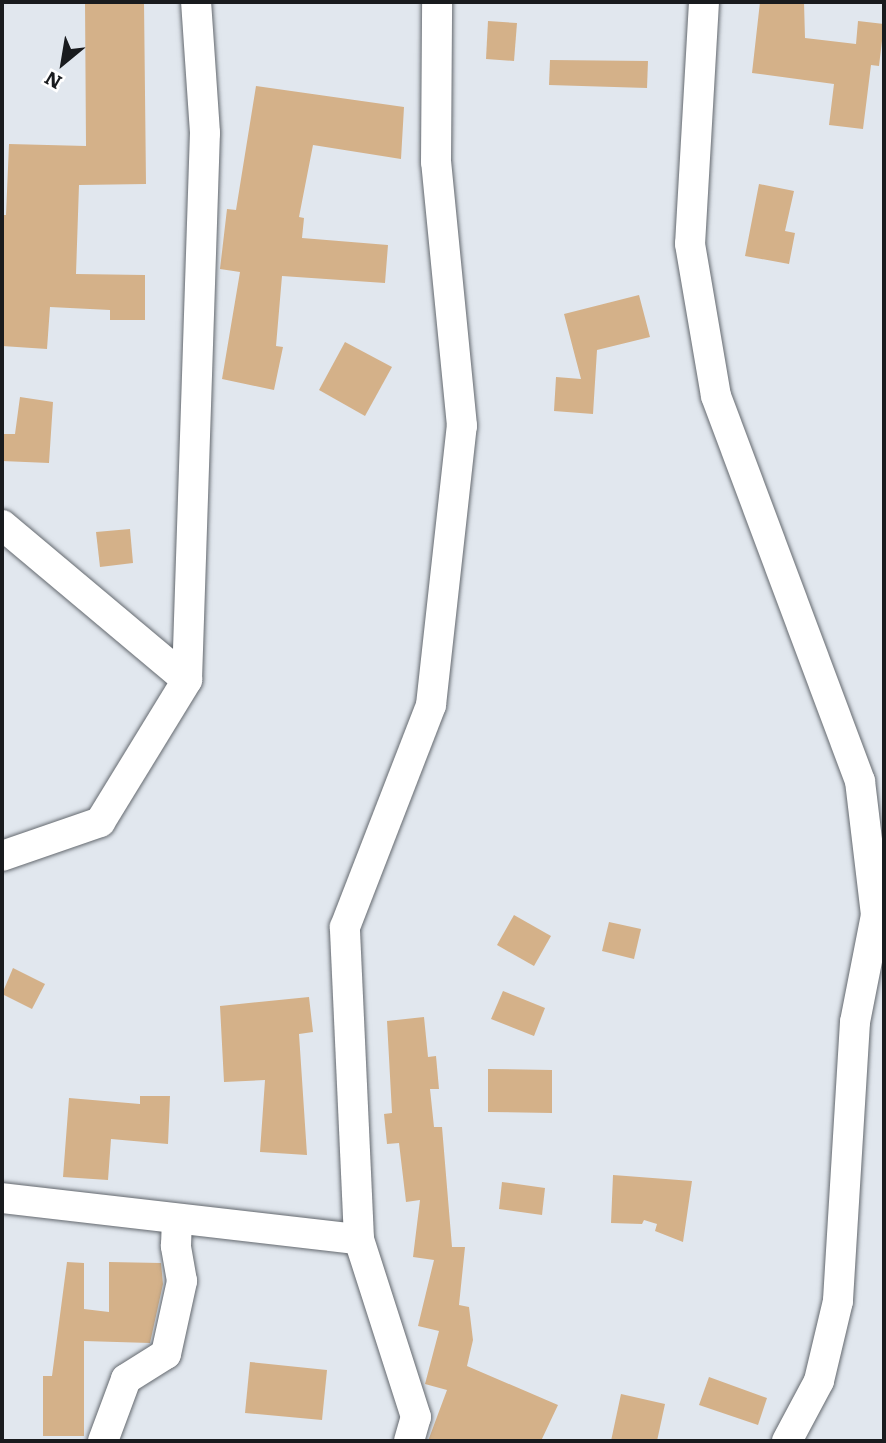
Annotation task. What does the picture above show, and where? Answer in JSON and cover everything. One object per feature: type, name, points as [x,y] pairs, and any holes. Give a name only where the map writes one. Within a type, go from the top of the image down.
[{"type":"street","points":[[2,856],[100,822],[187,680],[205,133],[196,2]]},
{"type":"street","points":[[409,1441],[416,1417],[359,1239],[345,927],[431,705],[462,426],[436,162],[438,2]]},
{"type":"street","points":[[704,2],[690,244],[716,396],[860,781],[876,915],[855,1022],[838,1301],[819,1381],[786,1441]]},
{"type":"street","points":[[2,525],[187,680]]},
{"type":"street","points":[[2,1198],[177,1221],[271,1227],[359,1239]]},
{"type":"street","points":[[103,1441],[126,1379],[166,1354],[182,1281],[176,1246],[177,1221]]},
{"type":"building","points":[[85,2],[144,2],[146,184],[79,185],[76,274],[145,275],[145,320],[110,320],[110,310],[50,307],[47,349],[2,346],[2,215],[6,215],[9,144],[86,146]]},
{"type":"building","points":[[760,2],[804,2],[805,38],[856,44],[858,21],[884,24],[879,66],[871,65],[863,129],[829,125],[834,84],[752,73]]},
{"type":"building","points":[[488,21],[517,23],[514,61],[486,59]]},
{"type":"building","points":[[550,60],[648,61],[647,88],[549,85]]},
{"type":"building","points":[[256,86],[404,107],[401,159],[313,145],[299,217],[304,218],[302,238],[388,245],[385,283],[282,276],[276,346],[283,347],[274,390],[222,379],[240,272],[220,269],[227,209],[236,210]]},
{"type":"building","points":[[759,184],[794,191],[785,231],[795,233],[789,264],[745,256]]},
{"type":"building","points":[[639,295],[650,337],[597,350],[593,414],[554,411],[556,377],[581,379],[564,314]]},
{"type":"building","points":[[345,342],[392,367],[365,416],[319,390]]},
{"type":"building","points":[[20,397],[53,402],[49,463],[2,461],[3,434],[15,434]]},
{"type":"building","points":[[130,529],[133,563],[100,567],[96,532]]},
{"type":"building","points":[[514,915],[551,936],[534,966],[497,945]]},
{"type":"building","points":[[609,922],[641,929],[634,959],[602,951]]},
{"type":"building","points":[[13,968],[45,984],[32,1009],[2,994]]},
{"type":"building","points":[[503,991],[545,1008],[534,1036],[491,1019]]},
{"type":"building","points":[[309,997],[313,1032],[299,1034],[307,1155],[260,1152],[265,1080],[224,1082],[220,1006]]},
{"type":"building","points":[[424,1017],[428,1057],[436,1056],[439,1089],[430,1089],[434,1127],[442,1127],[452,1247],[465,1247],[459,1305],[469,1307],[473,1340],[467,1366],[558,1405],[541,1441],[428,1441],[447,1390],[425,1384],[439,1331],[418,1326],[434,1260],[413,1257],[420,1200],[406,1202],[399,1143],[387,1144],[384,1114],[392,1113],[387,1021]]},
{"type":"building","points":[[488,1069],[552,1070],[552,1113],[488,1112]]},
{"type":"building","points":[[140,1096],[170,1096],[168,1144],[111,1139],[108,1180],[63,1177],[69,1098],[140,1104]]},
{"type":"building","points":[[613,1175],[692,1181],[683,1242],[655,1231],[657,1224],[644,1220],[642,1224],[611,1223]]},
{"type":"building","points":[[502,1182],[545,1188],[542,1215],[499,1209]]},
{"type":"building","points":[[67,1262],[84,1263],[84,1309],[109,1312],[109,1262],[161,1263],[163,1284],[150,1343],[84,1341],[84,1436],[43,1436],[43,1376],[52,1376]]},
{"type":"building","points":[[250,1362],[327,1370],[322,1420],[245,1413]]},
{"type":"building","points":[[709,1377],[767,1398],[758,1425],[699,1405]]},
{"type":"building","points":[[621,1394],[665,1404],[657,1441],[611,1441]]}]
